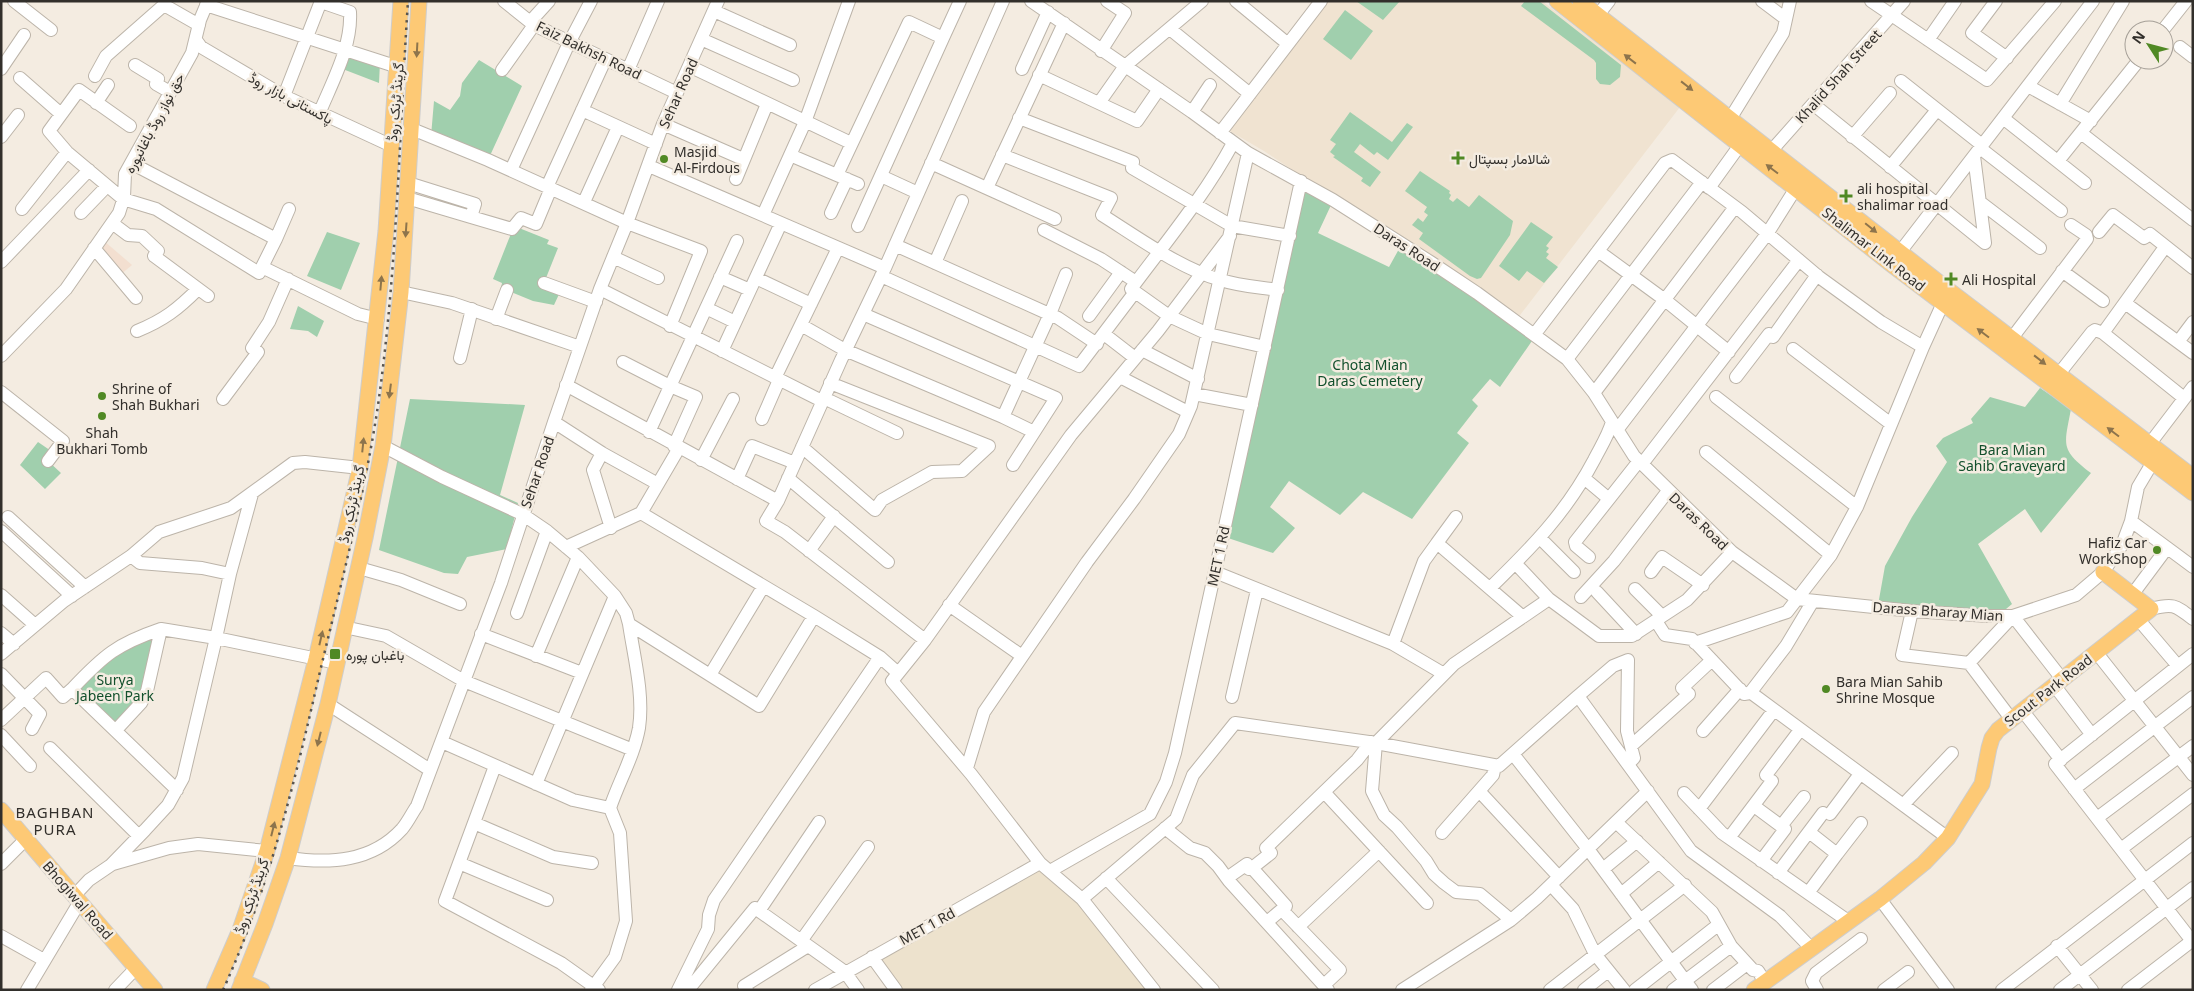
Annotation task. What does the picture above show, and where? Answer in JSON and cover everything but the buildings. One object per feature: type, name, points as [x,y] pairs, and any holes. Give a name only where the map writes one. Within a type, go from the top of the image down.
[{"type":"main road","name":"گرینڈ ٹرنک روڈ","points":[[214,990],[240,930],[267,851],[316,659],[360,468],[378,319],[398,67],[401,1]]},
{"type":"main road","name":"گرینڈ ٹرنک روڈ","points":[[241,986],[288,858],[328,704],[344,627],[359,568],[383,446],[401,292],[419,1]]},
{"type":"main road","name":"Shalimar Link Road","points":[[1557,1],[1654,69],[1730,119],[1772,150],[1900,252],[1947,298],[2012,338],[2058,375],[2151,453],[2193,493]]},
{"type":"main road","name":"Shalimar Link Road","points":[[1580,1],[1598,15],[1654,69],[1740,145],[1947,298],[2151,453],[2193,477]]},
{"type":"main road","points":[[2103,572],[2151,609]]},
{"type":"main road","name":"Scout Park Road","points":[[1760,986],[1880,899],[1924,862],[1948,838],[1982,784],[1992,738],[1998,730],[2151,609]]},
{"type":"main road","name":"Bhogiwal Road","points":[[1,810],[155,990]]},
{"type":"main road","points":[[241,986],[262,990]]},
{"type":"street","points":[[14,1],[51,30]]},
{"type":"street","points":[[284,96],[321,1],[350,12],[351,24],[345,48],[319,114]]},
{"type":"street","points":[[502,70],[532,23],[549,1]]},
{"type":"street","points":[[628,70],[658,1]]},
{"type":"street","points":[[763,216],[805,122],[849,1]]},
{"type":"street","points":[[858,226],[960,1]]},
{"type":"street","points":[[925,640],[785,532],[766,521],[778,500],[845,350],[883,272],[1003,1]]},
{"type":"street","points":[[1099,103],[1124,66],[1202,1]]},
{"type":"street","points":[[1236,1],[1288,44]]},
{"type":"street","points":[[1220,134],[1320,1]]},
{"type":"street","points":[[1598,15],[1609,1]]},
{"type":"street","points":[[1762,1],[1786,19]]},
{"type":"street","points":[[1730,119],[1783,33],[1790,1]]},
{"type":"street","points":[[1871,1],[1987,80],[2055,1]]},
{"type":"street","name":"Khalid Shah Street","points":[[1772,150],[1892,17],[1904,1]]},
{"type":"street","points":[[1928,40],[1955,1]]},
{"type":"street","points":[[1996,1],[1972,33],[2007,58]]},
{"type":"street","points":[[1900,252],[2093,1]]},
{"type":"street","points":[[2060,104],[2123,1]]},
{"type":"street","points":[[2171,20],[2186,1]]},
{"type":"street","points":[[511,170],[588,2]]},
{"type":"street","points":[[1101,51],[1125,13],[1108,2]]},
{"type":"street","points":[[207,3],[398,67]]},
{"type":"street","name":"حق نواز روڈ باغانپورہ","points":[[1,356],[66,289],[119,213],[123,199],[125,174],[192,54],[198,25],[207,3]]},
{"type":"street","name":"Faiz Bakhsh Road","points":[[512,3],[532,23],[569,43],[677,93]]},
{"type":"street","points":[[95,76],[106,56],[164,5],[198,25]]},
{"type":"street","points":[[1022,69],[1039,5]]},
{"type":"street","name":"Daras Road","points":[[1039,5],[1101,51],[1160,89],[1233,143],[1301,181],[1432,263],[1567,359],[1594,393],[1614,426],[1641,462],[1668,491],[1732,552],[1805,600]]},
{"type":"street","points":[[716,6],[790,45]]},
{"type":"street","name":"Sehar Road","points":[[288,858],[351,860],[376,848],[403,828],[417,806],[501,583],[522,514],[600,290],[628,223],[663,124],[716,6]]},
{"type":"street","points":[[831,213],[847,179],[851,143],[909,22],[944,38]]},
{"type":"street","points":[[987,188],[1064,23]]},
{"type":"street","points":[[1170,29],[1250,94]]},
{"type":"street","points":[[2,66],[24,35]]},
{"type":"street","points":[[701,39],[793,80]]},
{"type":"street","name":"پاکستانی بازار روڈ","points":[[196,40],[201,48],[284,96],[319,114],[392,146]]},
{"type":"street","points":[[2180,47],[2193,57]]},
{"type":"street","points":[[408,191],[475,204],[471,217],[512,229],[521,218],[536,224],[549,187],[605,60]]},
{"type":"street","points":[[135,65],[158,79],[156,84],[170,92]]},
{"type":"street","points":[[689,66],[851,143]]},
{"type":"street","points":[[2058,162],[2131,70]]},
{"type":"street","points":[[1039,75],[1137,121],[1160,89]]},
{"type":"street","points":[[20,78],[61,114]]},
{"type":"street","points":[[1901,81],[1937,110],[1979,150],[2061,211]]},
{"type":"street","points":[[96,103],[108,85]]},
{"type":"street","points":[[1192,112],[1210,85]]},
{"type":"street","points":[[2028,86],[2091,121]]},
{"type":"street","points":[[130,126],[77,90],[49,130],[67,152],[123,199],[156,209],[259,273],[290,209]]},
{"type":"street","points":[[1852,136],[1890,93]]},
{"type":"street","points":[[736,179],[767,104]]},
{"type":"street","points":[[1813,104],[1985,243],[1980,202],[1979,150]]},
{"type":"street","points":[[582,110],[656,144]]},
{"type":"street","points":[[1890,167],[1937,110]]},
{"type":"street","points":[[1,138],[18,115]]},
{"type":"street","points":[[1019,118],[1134,162],[1132,168],[1195,202],[1231,231],[1290,236]]},
{"type":"street","points":[[2003,118],[2085,183]]},
{"type":"street","points":[[663,124],[743,159]]},
{"type":"street","points":[[584,202],[618,127]]},
{"type":"street","points":[[412,129],[511,170],[628,223],[701,251],[670,326]]},
{"type":"street","points":[[2081,133],[2193,220]]},
{"type":"street","points":[[649,166],[838,248],[883,272],[1079,366],[1100,339],[1159,251],[1222,163],[1233,143]]},
{"type":"street","points":[[1567,359],[1631,275],[1740,145]]},
{"type":"street","points":[[22,209],[67,152]]},
{"type":"street","points":[[967,768],[984,712],[1087,562],[1179,434],[1198,379],[1248,153]]},
{"type":"street","points":[[1002,154],[1111,198],[1102,215],[1159,251],[1202,273],[1221,280],[1278,290]]},
{"type":"street","points":[[790,155],[847,179]]},
{"type":"street","points":[[1534,335],[1665,163],[1672,160],[1735,208],[1817,275],[1881,322],[1923,347]]},
{"type":"street","points":[[131,163],[276,239]]},
{"type":"street","points":[[931,163],[1056,219]]},
{"type":"street","points":[[1,262],[88,170]]},
{"type":"street","points":[[881,176],[918,193]]},
{"type":"street","name":"MET 1 Rd","points":[[818,989],[845,972],[1150,814],[1158,801],[1175,754],[1301,181]]},
{"type":"street","points":[[81,213],[107,186]]},
{"type":"street","points":[[1490,588],[1540,538],[1584,478],[1614,426],[1696,327],[1767,234],[1796,188]]},
{"type":"street","points":[[935,263],[962,201]]},
{"type":"street","points":[[1980,202],[2040,248]]},
{"type":"street","points":[[1594,393],[1735,208]]},
{"type":"street","points":[[2099,232],[2113,215],[2144,238],[2149,234],[2193,268]]},
{"type":"street","points":[[112,223],[128,234],[142,236],[158,252],[154,256],[203,292],[160,322],[137,331]]},
{"type":"street","points":[[722,351],[781,223]]},
{"type":"street","points":[[2012,338],[2087,237],[2071,225]]},
{"type":"street","points":[[1044,230],[1101,259],[1121,272],[1168,316],[1208,334],[1265,347]]},
{"type":"street","points":[[1154,990],[1082,899],[1045,867],[967,768],[892,680],[925,640],[1071,435],[1139,354],[1202,273],[1231,231]]},
{"type":"street","points":[[649,432],[737,241]]},
{"type":"street","points":[[895,245],[1050,314],[1100,339],[1198,379]]},
{"type":"street","points":[[2103,333],[2165,247]]},
{"type":"street","points":[[94,248],[136,298]]},
{"type":"street","points":[[762,419],[800,325],[838,248]]},
{"type":"street","points":[[1598,252],[1665,300],[1729,352]]},
{"type":"street","points":[[613,257],[658,278]]},
{"type":"street","points":[[1589,557],[1576,546],[1575,542],[1729,352],[1799,260]]},
{"type":"street","points":[[262,267],[358,314],[378,319]]},
{"type":"street","points":[[2062,271],[2103,301]]},
{"type":"street","points":[[1089,316],[1121,272]]},
{"type":"street","points":[[1004,417],[1066,274]]},
{"type":"street","points":[[1736,377],[1769,334],[1773,337],[1817,275]]},
{"type":"street","points":[[720,277],[753,284],[811,304]]},
{"type":"street","points":[[223,399],[258,352],[252,348],[269,322],[288,280]]},
{"type":"street","points":[[544,283],[596,302]]},
{"type":"street","points":[[496,319],[507,290]]},
{"type":"street","points":[[600,290],[777,379],[898,433]]},
{"type":"street","points":[[401,292],[472,309],[580,347]]},
{"type":"street","points":[[1703,731],[1745,691],[1786,646],[1805,600],[1857,507],[1923,347],[1947,298]]},
{"type":"street","points":[[2125,303],[2193,353]]},
{"type":"street","points":[[706,308],[735,322]]},
{"type":"street","points":[[460,358],[472,309]]},
{"type":"street","points":[[863,314],[1056,398],[1013,465]]},
{"type":"street","points":[[2178,342],[2193,322]]},
{"type":"street","points":[[800,325],[845,350],[1004,417],[1034,432]]},
{"type":"street","points":[[2058,375],[2095,330],[2103,333],[2190,390]]},
{"type":"street","points":[[1793,350],[1891,424]]},
{"type":"street","points":[[566,547],[641,513],[676,447],[696,397],[623,362]]},
{"type":"street","points":[[1120,377],[1188,412]]},
{"type":"street","points":[[802,447],[875,510],[882,500],[932,472],[962,472],[989,446],[830,383]]},
{"type":"street","points":[[566,386],[676,447],[778,500]]},
{"type":"street","name":"Darass Bharay Mian","points":[[1805,600],[1912,611],[2013,616],[2076,595],[2103,572],[2122,545],[2132,521],[2138,487],[2151,453],[2190,390]]},
{"type":"street","points":[[1,392],[64,441],[48,461]]},
{"type":"street","points":[[1194,394],[1252,405]]},
{"type":"street","points":[[1716,397],[1857,507]]},
{"type":"street","points":[[701,460],[733,399]]},
{"type":"street","points":[[554,422],[602,453],[658,484]]},
{"type":"street","points":[[383,446],[442,477],[522,514],[547,531],[578,557],[615,596],[626,613],[641,709],[639,728],[633,750],[610,808],[620,833],[626,921],[615,956],[594,988],[561,963],[445,902],[495,766]]},
{"type":"street","points":[[737,479],[752,446],[795,462]]},
{"type":"street","points":[[1706,452],[1830,555]]},
{"type":"street","points":[[602,453],[593,470],[611,528]]},
{"type":"street","points":[[1,654],[72,596],[131,556],[159,532],[222,513],[252,494],[293,463],[305,462],[360,468]]},
{"type":"street","points":[[788,478],[888,562]]},
{"type":"street","points":[[1584,478],[1609,499]]},
{"type":"street","points":[[1581,597],[1614,561],[1668,491]]},
{"type":"street","points":[[28,990],[76,908],[77,900],[89,880],[111,865],[168,805],[183,778],[230,574],[252,494]]},
{"type":"street","points":[[641,513],[880,657],[898,673]]},
{"type":"street","points":[[809,551],[834,516]]},
{"type":"street","points":[[8,517],[86,587]]},
{"type":"street","points":[[1393,644],[1424,561],[1456,517]]},
{"type":"street","points":[[2132,521],[2193,567]]},
{"type":"street","points":[[1,531],[72,596]]},
{"type":"street","points":[[517,613],[547,531]]},
{"type":"street","points":[[1540,538],[1574,572]]},
{"type":"street","points":[[1437,543],[1523,616]]},
{"type":"street","points":[[2132,595],[2167,548]]},
{"type":"street","points":[[1515,563],[1550,599],[1599,636],[1632,636],[1687,600],[1732,552]]},
{"type":"street","points":[[131,556],[140,562],[202,568],[230,574]]},
{"type":"street","points":[[536,656],[578,557]]},
{"type":"street","points":[[1651,572],[1662,557],[1703,584]]},
{"type":"street","points":[[359,568],[401,580],[460,604]]},
{"type":"street","points":[[1215,572],[1393,644],[1444,674]]},
{"type":"street","points":[[710,675],[763,587]]},
{"type":"street","points":[[1635,589],[1659,619],[1665,635],[1692,639],[1745,691],[1774,710],[1948,838]]},
{"type":"street","points":[[1232,697],[1257,590]]},
{"type":"street","points":[[1597,592],[1636,634]]},
{"type":"street","points":[[1,595],[35,625]]},
{"type":"street","points":[[536,784],[615,596]]},
{"type":"street","points":[[1252,868],[1271,853],[1266,848],[1454,664],[1550,599]]},
{"type":"street","points":[[1695,643],[1786,612],[1805,600]]},
{"type":"street","points":[[2151,609],[2168,604],[2180,608],[2193,619]]},
{"type":"street","points":[[949,605],[1022,656]]},
{"type":"street","points":[[1912,611],[1902,655],[1969,664],[2061,760]]},
{"type":"street","points":[[629,624],[759,706],[814,616]]},
{"type":"street","points":[[1969,664],[2013,616],[2092,735]]},
{"type":"street","points":[[2138,619],[2178,666]]},
{"type":"street","points":[[344,627],[386,636],[464,681],[633,750]]},
{"type":"street","points":[[1,720],[46,678],[63,698],[100,660],[117,647],[130,640],[161,629],[216,638],[337,664]]},
{"type":"street","points":[[116,730],[141,703],[147,691],[161,629]]},
{"type":"street","points":[[1,633],[14,644]]},
{"type":"street","points":[[482,634],[582,674]]},
{"type":"street","points":[[2096,652],[2193,774]]},
{"type":"street","points":[[2128,990],[2192,940],[2055,764],[2193,654]]},
{"type":"street","points":[[678,990],[708,929],[709,915],[714,900],[880,657]]},
{"type":"street","points":[[1082,899],[1176,819],[1193,776],[1235,723],[1374,743],[1499,766],[1613,666],[1628,660],[1627,731],[1634,758],[1628,764]]},
{"type":"street","points":[[1631,746],[1689,694],[1682,688],[1712,660]]},
{"type":"street","points":[[1,674],[40,714],[32,729]]},
{"type":"street","points":[[72,689],[177,790]]},
{"type":"street","points":[[1578,696],[1691,851],[1780,916],[1811,948]]},
{"type":"street","points":[[2074,789],[2193,696]]},
{"type":"street","points":[[328,704],[430,770]]},
{"type":"street","points":[[1699,809],[1774,710]]},
{"type":"street","points":[[1729,838],[1754,806],[1769,778],[1800,730]]},
{"type":"street","points":[[1,736],[30,766]]},
{"type":"street","points":[[442,742],[573,800],[610,808]]},
{"type":"street","points":[[1374,743],[1372,790],[1384,815],[1397,827],[1426,861],[1434,874],[1444,883],[1456,892],[1480,894],[1511,920]]},
{"type":"street","points":[[2097,818],[2193,746]]},
{"type":"street","points":[[50,748],[138,836]]},
{"type":"street","points":[[1904,805],[1952,753]]},
{"type":"street","points":[[1513,754],[1588,849],[1689,985]]},
{"type":"street","points":[[1442,833],[1494,775],[1495,766]]},
{"type":"street","points":[[1778,872],[1809,832],[1827,814],[1860,774]]},
{"type":"street","points":[[1402,990],[1511,920],[1555,881],[1648,791]]},
{"type":"street","points":[[1324,792],[1427,903]]},
{"type":"street","points":[[1480,792],[1555,881],[1595,954],[1623,990]]},
{"type":"street","points":[[1684,793],[1729,838],[1848,921]]},
{"type":"street","points":[[2121,849],[2193,794]]},
{"type":"street","points":[[1781,826],[1804,797]]},
{"type":"street","points":[[1754,806],[1785,829],[1761,861]]},
{"type":"street","points":[[759,911],[819,822]]},
{"type":"street","points":[[1616,822],[1712,912],[1731,946],[1752,970],[1758,972],[1760,986]]},
{"type":"street","points":[[474,823],[553,857],[592,864]]},
{"type":"street","points":[[1808,893],[1861,823]]},
{"type":"street","points":[[1165,828],[1190,848],[1205,853],[1326,987],[1340,970],[1282,910]]},
{"type":"street","points":[[1809,832],[1837,854]]},
{"type":"street","points":[[1,864],[26,840]]},
{"type":"street","points":[[1603,869],[1637,841]]},
{"type":"street","points":[[2002,990],[2193,842]]},
{"type":"street","points":[[111,865],[169,848],[198,844],[267,851]]},
{"type":"street","points":[[747,990],[744,986],[805,943],[868,847]]},
{"type":"street","points":[[1298,927],[1379,851]]},
{"type":"street","points":[[1621,894],[1659,862]]},
{"type":"street","points":[[459,863],[547,900]]},
{"type":"street","points":[[1227,878],[1247,864],[1249,869],[1252,868],[1286,906],[1267,922]]},
{"type":"street","points":[[1106,878],[1213,990]]},
{"type":"street","points":[[1550,990],[1685,885]]},
{"type":"street","points":[[2060,990],[2193,888]]},
{"type":"street","points":[[1880,899],[1948,990]]},
{"type":"street","points":[[688,990],[755,908],[845,972],[858,990]]},
{"type":"street","points":[[1635,990],[1718,925]]},
{"type":"street","points":[[1,936],[44,960]]},
{"type":"street","points":[[1817,990],[1812,981],[1816,973],[1861,939]]},
{"type":"street","points":[[1673,990],[1689,985],[1731,946]]},
{"type":"street","points":[[2057,946],[2092,990]]},
{"type":"street","points":[[872,958],[896,990]]},
{"type":"street","points":[[1713,990],[1747,964]]},
{"type":"street","points":[[115,990],[137,967]]},
{"type":"street","points":[[1584,990],[1608,970]]},
{"type":"street","points":[[1884,990],[1908,972]]},
{"type":"shaded area","name":"شالامار ہسپتال","points":[[1325,1],[1542,1],[1680,107],[1517,319],[1264,151],[1228,130]]},
{"type":"shaded area","points":[[104,241],[132,265],[120,275],[99,250]]},
{"type":"shaded area","points":[[1040,863],[1082,899],[1153,990],[896,990],[872,957]]},
{"type":"green space","points":[[1356,1],[1400,1],[1383,20]]},
{"type":"green space","points":[[1525,1],[1539,1],[1621,65],[1620,77],[1610,85],[1600,84],[1596,79],[1596,63],[1594,60],[1521,6]]},
{"type":"green space","points":[[1345,10],[1373,31],[1351,60],[1323,39]]},
{"type":"green space","points":[[345,50],[380,62],[379,83],[340,68]]},
{"type":"green space","points":[[479,60],[522,86],[488,160],[431,136],[434,101],[450,110],[460,96],[462,83]]},
{"type":"green space","points":[[1350,112],[1392,142],[1407,123],[1413,127],[1388,160],[1377,152],[1374,155],[1360,144],[1354,152],[1381,172],[1370,187],[1361,181],[1363,178],[1333,157],[1335,156],[1330,152],[1336,144],[1330,140]]},
{"type":"green space","points":[[1420,171],[1450,191],[1449,199],[1453,202],[1457,198],[1469,207],[1479,195],[1513,221],[1510,235],[1481,278],[1477,279],[1470,276],[1419,239],[1423,233],[1412,225],[1418,218],[1423,222],[1428,215],[1424,212],[1427,207],[1405,191]]},
{"type":"green space","name":"Chota Mian Daras Cemetery","points":[[1302,185],[1332,203],[1318,233],[1389,267],[1399,249],[1534,338],[1500,387],[1490,379],[1472,400],[1478,406],[1457,433],[1469,443],[1412,519],[1363,492],[1340,515],[1289,481],[1270,507],[1295,528],[1273,553],[1228,538]]},
{"type":"green space","points":[[1531,222],[1553,237],[1546,246],[1549,248],[1546,252],[1549,254],[1546,258],[1558,267],[1544,283],[1527,271],[1519,281],[1499,266]]},
{"type":"green space","points":[[514,226],[549,240],[547,244],[558,248],[544,283],[561,290],[554,305],[533,301],[501,288],[502,283],[493,279]]},
{"type":"green space","points":[[327,232],[360,243],[341,290],[307,276]]},
{"type":"green space","points":[[298,306],[324,321],[317,337],[308,331],[290,329]]},
{"type":"green space","name":"Bara Mian Sahib Graveyard","points":[[2040,388],[2071,409],[2066,439],[2067,446],[2074,458],[2091,473],[2041,533],[2025,509],[1978,544],[2012,604],[2006,609],[1993,612],[1878,605],[1885,566],[1912,517],[1947,462],[1936,446],[1943,438],[1973,423],[1971,419],[1990,397],[2025,407]]},
{"type":"green space","points":[[410,399],[525,405],[500,495],[518,503],[507,549],[467,557],[458,574],[444,573],[379,550]]},
{"type":"green space","points":[[38,442],[54,453],[48,461],[61,473],[45,489],[20,465]]},
{"type":"green space","name":"Surya Jabeen Park","points":[[161,629],[147,691],[116,730],[72,689],[100,659]]},
{"type":"railway","points":[[223,990],[239,953],[267,876],[289,798],[365,479],[377,412],[389,310],[397,207],[408,1]]},
{"type":"place","name":"شالامار ہسپتال","points":[[1458,158]]},
{"type":"place","name":"Masjid Al-Firdous","points":[[664,159]]},
{"type":"place","name":"ali hospital shalimar road","points":[[1846,196]]},
{"type":"place","name":"Ali Hospital","points":[[1951,279]]},
{"type":"place","name":"Shrine of Shah Bukhari","points":[[102,396]]},
{"type":"place","name":"Shah Bukhari Tomb","points":[[102,416]]},
{"type":"place","name":"Hafiz Car WorkShop","points":[[2157,550]]},
{"type":"place","name":"باغبان پورہ","points":[[335,654]]},
{"type":"place","name":"Bara Mian Sahib Shrine Mosque","points":[[1826,689]]},
{"type":"district","name":"BAGHBAN PURA","points":[[55,820]]}]
